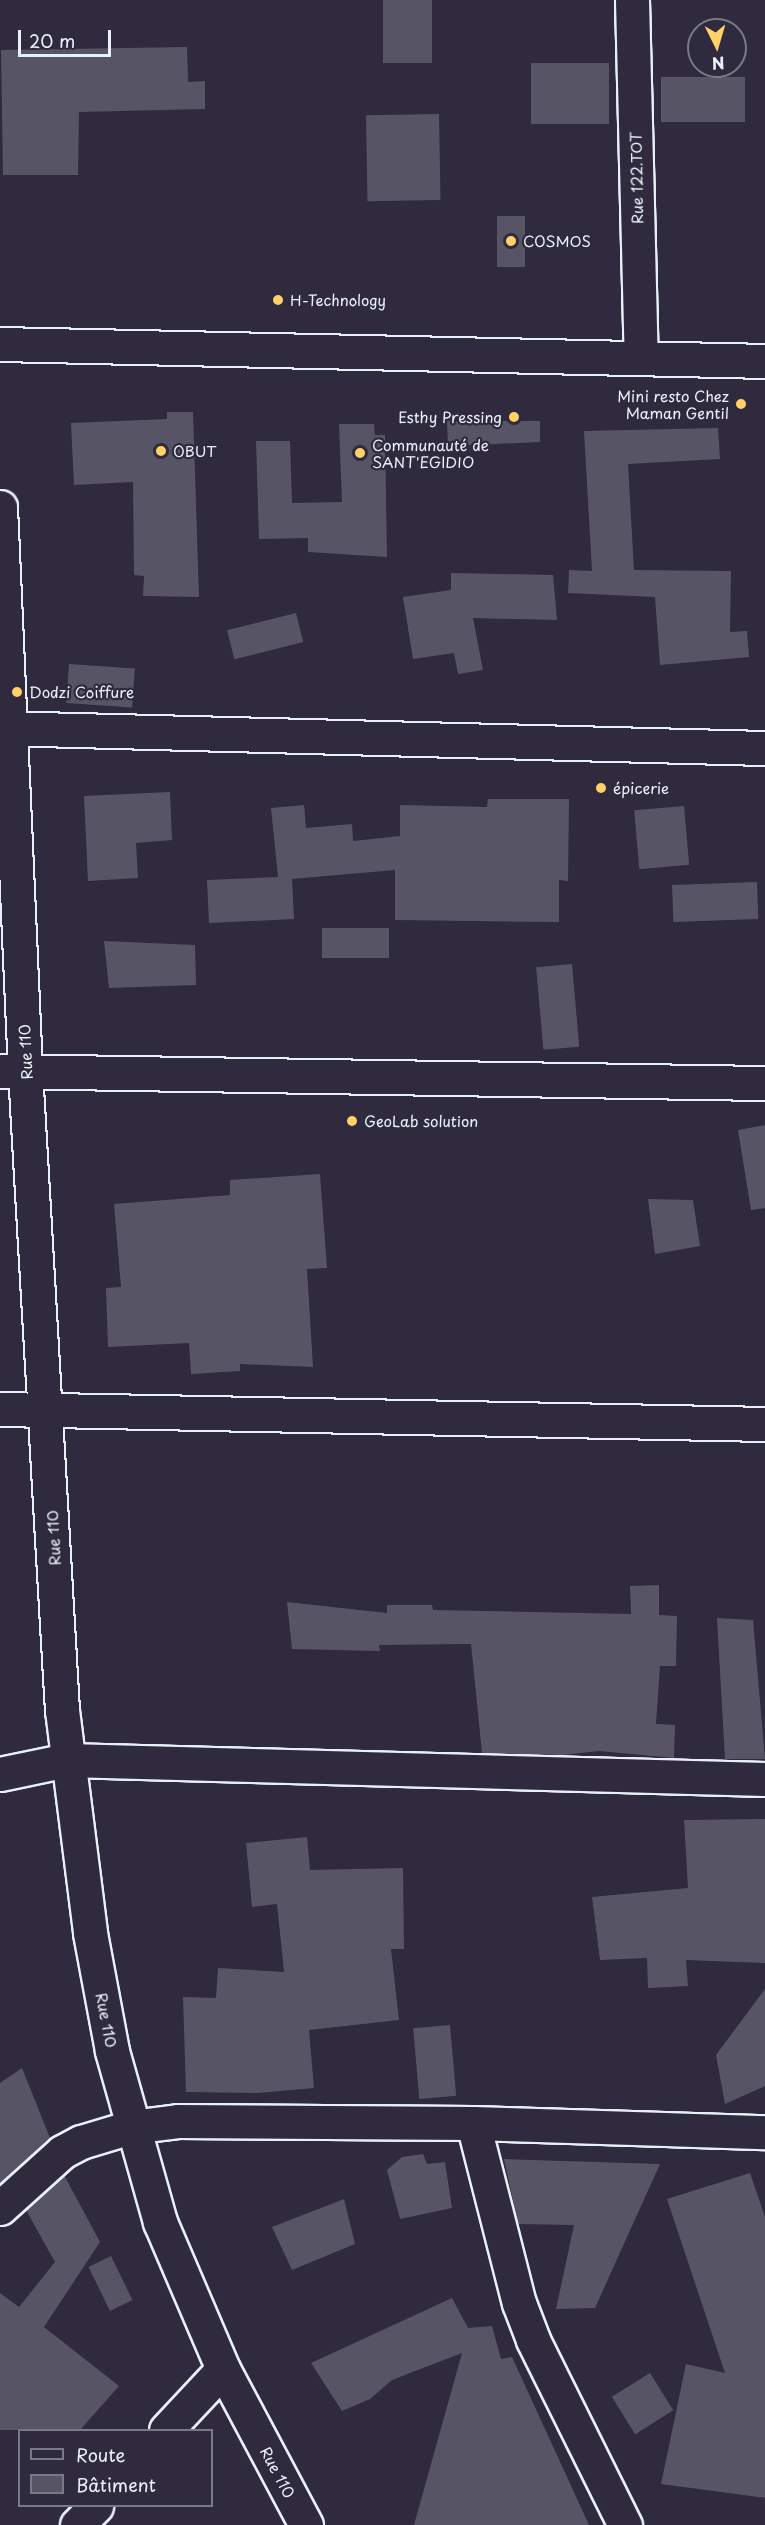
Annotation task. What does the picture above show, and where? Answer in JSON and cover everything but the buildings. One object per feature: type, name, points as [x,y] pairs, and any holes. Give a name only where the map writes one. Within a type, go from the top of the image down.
[{"type":"street","name":"Rue 122.TOT","points":[[632,0],[641,357]]},
{"type":"street","points":[[0,344],[765,360]]},
{"type":"street","name":"Rue 110","points":[[0,507],[13,1071],[46,1410],[66,1760],[90,1933],[131,2127],[160,2222],[223,2370],[306,2525]]},
{"type":"street","points":[[5,728],[765,748]]},
{"type":"street","points":[[13,1071],[765,1083]]},
{"type":"street","points":[[0,1409],[765,1424]]},
{"type":"street","points":[[0,1774],[66,1760],[765,1779]]},
{"type":"street","points":[[0,2208],[62,2152],[131,2127],[226,2120],[473,2123],[765,2132]]},
{"type":"street","points":[[473,2123],[519,2303],[533,2340],[625,2525]]},
{"type":"street","points":[[167,2429],[223,2370]]},
{"type":"street","points":[[77,2525],[94,2507]]},
{"type":"place","name":"COSMOS","points":[[511,241]]},
{"type":"place","name":"H-Technology","points":[[278,300]]},
{"type":"place","name":"Mini resto Chez Maman Gentil","points":[[741,404]]},
{"type":"place","name":"Esthy Pressing","points":[[514,417]]},
{"type":"place","name":"OBUT","points":[[161,451]]},
{"type":"place","name":"Communauté de SANT'EGIDIO","points":[[360,453]]},
{"type":"place","name":"Dodzi Coiffure","points":[[17,692]]},
{"type":"place","name":"épicerie","points":[[601,788]]},
{"type":"place","name":"GeoLab solution","points":[[352,1121]]}]
